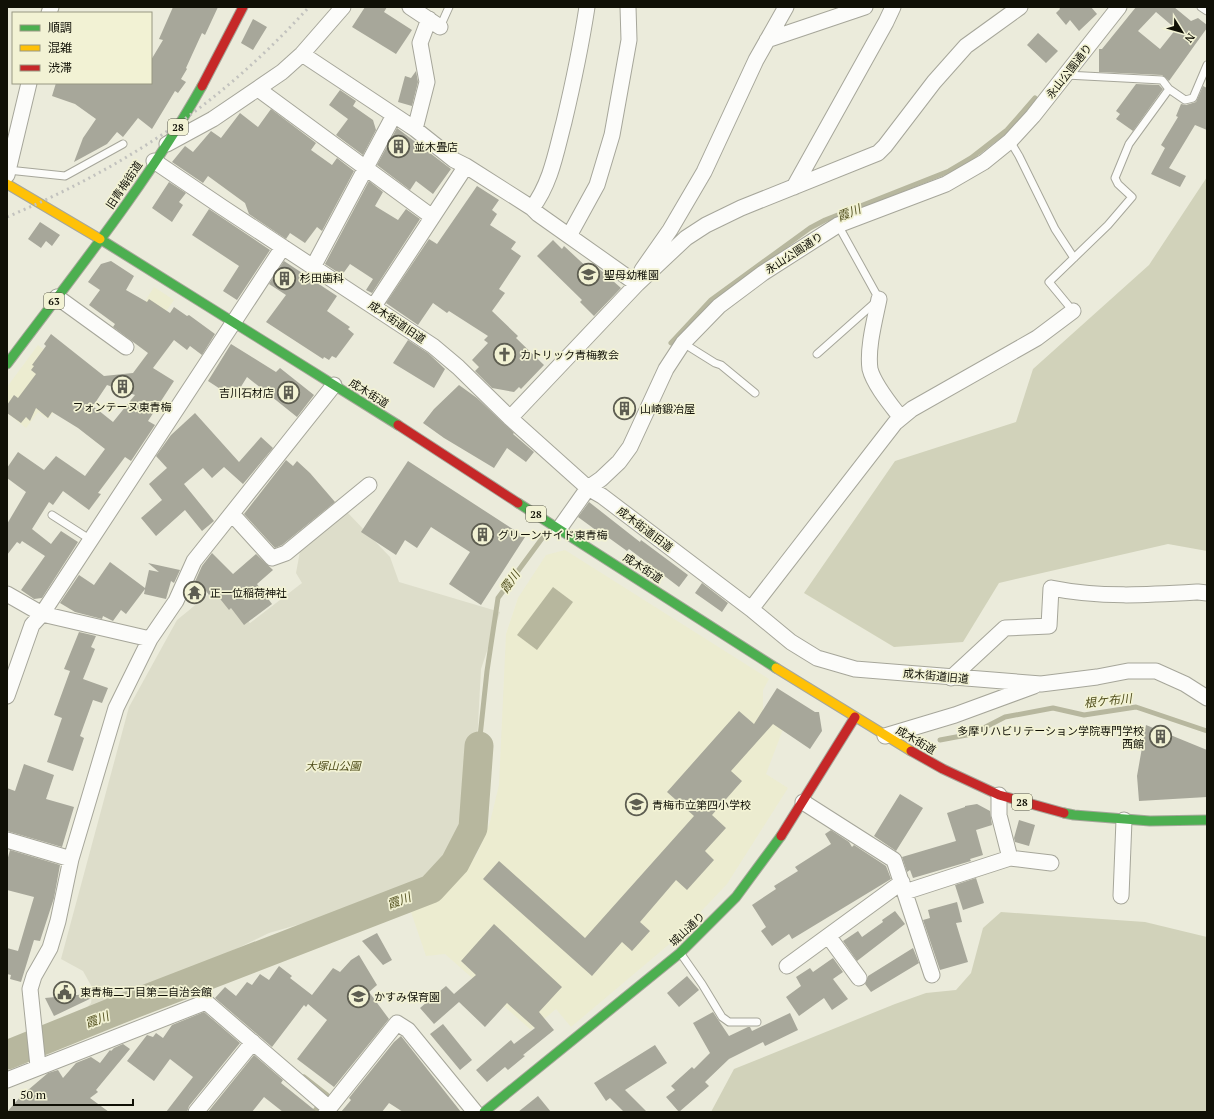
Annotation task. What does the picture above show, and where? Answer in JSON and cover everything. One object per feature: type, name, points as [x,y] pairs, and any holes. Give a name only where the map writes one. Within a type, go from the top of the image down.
[{"type":"main road","name":"旧青梅街道","points":[[7,364],[100,239],[166,144],[209,73],[243,7]]},
{"type":"main road","name":"成木街道","points":[[7,176],[100,239],[334,385],[885,736],[943,769],[999,795],[1074,815],[1124,820],[1207,820]]},
{"type":"main road","name":"城山通り","points":[[484,1112],[680,953],[735,898],[760,867],[803,802],[855,717]]},
{"type":"street","points":[[166,144],[190,133],[282,72],[302,54],[342,7]]},
{"type":"street","points":[[410,7],[434,23],[420,43],[427,82],[415,129]]},
{"type":"street","points":[[532,208],[541,196],[547,183],[557,150],[581,45],[587,7]]},
{"type":"street","points":[[569,236],[597,185],[612,135],[629,40],[628,7]]},
{"type":"street","points":[[636,283],[670,230],[704,172],[767,40],[786,7]]},
{"type":"street","points":[[767,40],[864,7]]},
{"type":"street","points":[[794,187],[893,7]]},
{"type":"street","points":[[510,418],[636,283],[686,238],[706,225],[741,208],[878,153],[886,146],[934,82],[966,46],[1020,7]]},
{"type":"street","name":"永山公園通り","points":[[559,528],[588,488],[601,479],[619,462],[630,447],[666,369],[683,343],[719,306],[806,244],[838,225],[946,184],[984,162],[1010,141],[1033,116],[1120,7]]},
{"type":"street","points":[[302,54],[415,129],[454,160],[532,208],[538,214],[636,283]]},
{"type":"street","points":[[7,176],[29,84]]},
{"type":"street","points":[[258,89],[432,216]]},
{"type":"street","points":[[313,267],[394,115]]},
{"type":"street","name":"成木街道旧道","points":[[154,161],[438,350],[458,367],[510,418],[588,488],[602,496],[751,609],[791,642],[817,658],[855,669],[951,678],[1041,684],[1097,677],[1128,671],[1156,671],[1185,684],[1207,698]]},
{"type":"street","points":[[374,306],[466,166]]},
{"type":"street","points":[[7,696],[32,625],[42,614],[283,248]]},
{"type":"street","points":[[57,297],[126,347]]},
{"type":"street","points":[[879,299],[871,341],[870,369],[882,393],[901,418]]},
{"type":"street","points":[[751,609],[857,472],[901,418],[912,409],[1036,338],[1073,311]]},
{"type":"street","points":[[38,1063],[30,989],[34,976],[50,948],[58,921],[71,860],[116,708],[150,639],[176,602],[194,561],[334,385]]},
{"type":"street","points":[[232,514],[272,558],[286,553],[369,485]]},
{"type":"street","points":[[951,678],[1005,628],[1049,626],[1051,588],[1086,594],[1124,596],[1198,592],[1207,594]]},
{"type":"street","points":[[7,594],[42,614],[150,639]]},
{"type":"street","points":[[885,736],[955,715],[1041,684]]},
{"type":"street","points":[[999,795],[999,815],[1010,858]]},
{"type":"street","points":[[803,802],[894,860],[932,975]]},
{"type":"street","points":[[1121,896],[1124,820]]},
{"type":"street","points":[[7,840],[71,860]]},
{"type":"street","points":[[787,966],[904,887],[1010,858],[1050,863]]},
{"type":"street","points":[[829,937],[859,978]]},
{"type":"street","points":[[7,1080],[38,1063],[206,1002],[326,1106],[397,1023],[408,1030],[475,1112]]},
{"type":"street","points":[[196,1112],[253,1042]]},
{"type":"lane","points":[[434,23],[449,7]]},
{"type":"lane","points":[[1201,7],[1207,12]]},
{"type":"lane","points":[[1066,75],[1162,80],[1169,89],[1184,100],[1193,98],[1207,65]]},
{"type":"lane","points":[[1073,311],[1049,282],[1132,197],[1118,184],[1115,178],[1129,144],[1169,89]]},
{"type":"lane","points":[[1010,141],[1055,229],[1074,258]]},
{"type":"lane","points":[[7,176],[65,176],[123,144]]},
{"type":"lane","points":[[817,354],[879,299],[838,225]]},
{"type":"lane","points":[[683,343],[715,363],[721,365],[755,393]]},
{"type":"lane","points":[[52,515],[91,540]]},
{"type":"lane","points":[[680,953],[702,984],[722,1017],[730,1022],[757,1022]]},
{"type":"shaded area","points":[[1207,177],[1207,551],[1168,544],[999,583],[963,642],[894,647],[804,593],[895,461],[1016,422],[1033,369],[1149,265]]},
{"type":"shaded area","points":[[154,287],[174,300],[153,330],[135,317]]},
{"type":"shaded area","points":[[38,345],[80,377],[48,419],[38,412],[26,428],[7,413],[7,387]]},
{"type":"shaded area","name":"青梅市立第四小学校","points":[[565,550],[769,679],[763,690],[763,709],[785,724],[766,774],[788,788],[727,884],[673,941],[571,1027],[556,1009],[531,1030],[445,954],[426,956],[411,912],[444,894],[464,874],[478,852],[490,822],[499,785],[506,634],[518,598],[546,555]]},
{"type":"shaded area","points":[[553,587],[573,602],[537,650],[517,635]]},
{"type":"shaded area","points":[[1001,912],[1145,922],[1207,937],[1207,1112],[711,1112],[734,1069],[895,1004],[926,993],[956,990],[971,973],[983,928]]},
{"type":"green space","name":"大塚山公園","points":[[347,512],[390,557],[399,582],[500,612],[481,669],[472,836],[455,863],[429,887],[269,933],[84,1023],[81,1014],[91,1003],[93,989],[83,971],[61,959],[129,707],[177,620],[215,589],[250,623],[302,583],[296,573],[301,546]]},
{"type":"building","points":[[173,7],[218,7],[205,35],[202,33],[186,68],[187,69],[181,79],[186,82],[178,93],[175,91],[152,129],[138,118],[123,137],[117,132],[107,144],[74,162],[83,138],[96,119],[75,104],[52,96],[56,84],[152,84],[152,58],[163,40],[159,39]]},
{"type":"building","points":[[365,7],[387,7],[384,12],[412,30],[396,54],[352,27]]},
{"type":"building","points":[[1059,7],[1091,7],[1097,14],[1079,31],[1070,20],[1066,25],[1056,13],[1060,9]]},
{"type":"building","points":[[1136,7],[1174,7],[1191,21],[1198,18],[1207,25],[1207,28],[1169,81],[1162,75],[1099,72],[1099,49],[1102,49]],"holes":[[[1156,12],[1176,29],[1160,49],[1138,31]]]},
{"type":"building","points":[[253,19],[267,27],[253,50],[241,43]]},
{"type":"building","points":[[1038,33],[1058,51],[1046,63],[1027,45]]},
{"type":"building","points":[[416,71],[418,82],[412,106],[398,102],[405,76],[411,78]]},
{"type":"building","points":[[1136,84],[1159,85],[1163,89],[1133,131],[1116,119],[1120,114],[1116,111]]},
{"type":"building","points":[[1203,86],[1207,88],[1207,130],[1195,125],[1169,168],[1186,176],[1180,187],[1151,174],[1165,148],[1161,145],[1178,117],[1176,116],[1181,104],[1186,105],[1196,102]]},
{"type":"building","points":[[340,90],[356,101],[353,106],[373,120],[376,130],[363,155],[336,135],[348,119],[329,105]]},
{"type":"building","points":[[271,109],[316,143],[311,150],[332,165],[337,158],[354,171],[322,231],[317,227],[305,243],[290,233],[286,239],[249,214],[245,203],[208,176],[203,183],[172,162],[185,146],[193,152],[211,131],[221,138],[240,113],[258,127]]},
{"type":"building","points":[[397,128],[451,169],[433,194],[416,181],[410,190],[377,165]]},
{"type":"building","points":[[369,181],[383,192],[375,206],[398,220],[406,209],[420,219],[372,293],[366,290],[373,279],[350,264],[342,275],[325,264]]},
{"type":"building","points":[[169,182],[186,193],[179,202],[183,205],[172,222],[152,208]]},
{"type":"building","points":[[477,186],[499,200],[492,210],[497,214],[490,225],[516,242],[511,249],[521,256],[499,289],[505,293],[492,311],[518,336],[516,338],[544,365],[521,389],[519,387],[514,392],[492,388],[475,371],[479,367],[472,360],[488,343],[484,340],[488,336],[449,311],[447,313],[433,303],[418,325],[386,303],[429,239],[437,244]]},
{"type":"building","points":[[209,209],[270,250],[237,300],[223,291],[239,266],[192,235]]},
{"type":"building","points":[[40,222],[60,235],[52,246],[46,241],[41,248],[28,239]]},
{"type":"building","points":[[553,240],[562,249],[564,246],[592,272],[597,267],[621,288],[594,316],[580,302],[582,300],[537,256]]},
{"type":"building","points":[[111,261],[134,276],[126,290],[147,302],[149,299],[170,313],[174,307],[187,316],[189,315],[215,334],[202,355],[190,346],[187,350],[174,340],[153,368],[174,381],[148,421],[155,425],[131,461],[125,457],[98,493],[101,494],[89,510],[63,491],[53,505],[49,502],[32,529],[51,544],[61,531],[78,542],[42,598],[34,599],[21,590],[45,556],[22,541],[20,544],[17,542],[7,555],[7,524],[26,492],[7,478],[7,468],[18,452],[44,470],[56,456],[85,476],[105,449],[78,428],[52,412],[48,418],[36,408],[30,421],[26,417],[21,423],[7,413],[7,405],[14,395],[18,398],[36,374],[31,370],[34,366],[32,365],[46,346],[44,344],[51,334],[104,376],[133,373],[148,353],[113,327],[115,324],[89,305],[100,290],[88,282],[101,264]],"holes":[[[107,385],[135,395],[113,422],[93,406]]]},
{"type":"building","points":[[284,261],[337,296],[327,311],[350,327],[348,329],[354,334],[336,358],[332,356],[329,360],[324,357],[323,359],[266,322],[286,295],[269,284]]},
{"type":"building","points":[[408,340],[428,353],[445,369],[434,388],[393,363]]},
{"type":"building","points":[[231,344],[276,372],[280,368],[314,395],[297,417],[247,377],[234,398],[208,381]]},
{"type":"building","points":[[459,385],[477,398],[514,433],[513,434],[534,452],[526,462],[507,448],[494,468],[444,438],[423,423],[434,409]]},
{"type":"building","points":[[195,413],[239,462],[261,437],[273,448],[243,484],[224,467],[212,478],[203,468],[184,484],[214,521],[202,531],[185,510],[156,536],[141,518],[162,500],[149,484],[167,468],[156,456],[171,435]]},
{"type":"building","points":[[286,460],[293,466],[297,461],[310,473],[335,502],[282,545],[275,548],[244,514]]},
{"type":"building","name":"グリーンサイド東青梅","points":[[408,461],[525,537],[481,605],[449,584],[470,552],[431,527],[417,548],[405,540],[396,555],[361,532]]},
{"type":"building","points":[[589,502],[640,542],[641,540],[688,575],[679,587],[629,549],[627,551],[578,517]]},
{"type":"building","points":[[212,553],[233,574],[256,554],[273,570],[257,584],[272,604],[244,625],[231,608],[229,610],[213,590],[209,595],[206,591],[197,601],[189,595],[202,566]]},
{"type":"building","points":[[110,562],[145,588],[149,570],[159,572],[148,563],[180,570],[174,583],[171,581],[166,599],[144,594],[145,589],[126,614],[121,610],[113,621],[103,616],[102,619],[75,612],[60,603],[79,575],[94,585]]},
{"type":"building","points":[[702,583],[728,603],[722,612],[695,593]]},
{"type":"building","points":[[79,632],[96,636],[91,647],[95,649],[83,679],[108,688],[102,703],[93,700],[80,736],[84,738],[73,771],[47,762],[62,718],[54,715],[70,671],[64,669]]},
{"type":"building","points":[[777,688],[815,712],[819,712],[822,731],[810,749],[773,724],[731,771],[742,781],[712,815],[726,828],[705,851],[714,860],[687,890],[676,880],[640,922],[650,931],[632,951],[622,942],[592,976],[483,879],[499,861],[585,938],[694,816],[667,792],[739,711],[754,724]]},
{"type":"building","points":[[1146,725],[1207,750],[1207,797],[1139,801],[1137,776]]},
{"type":"building","points":[[24,764],[54,775],[46,799],[74,807],[62,847],[7,831],[7,788],[15,791]]},
{"type":"building","points":[[900,794],[923,808],[896,851],[874,836]]},
{"type":"building","points":[[977,804],[990,811],[992,825],[976,830],[983,855],[970,859],[971,861],[913,878],[910,870],[907,872],[902,857],[956,841],[947,813],[965,806]]},
{"type":"building","points":[[1019,820],[1035,825],[1029,846],[1015,842],[1014,838]]},
{"type":"building","points":[[831,830],[849,842],[852,847],[854,845],[886,866],[891,879],[792,939],[789,934],[772,946],[761,931],[766,927],[752,905],[776,889],[774,886],[798,871],[795,867],[831,844],[825,834]]},
{"type":"building","points":[[10,850],[60,865],[54,898],[40,941],[34,940],[21,982],[10,979],[11,975],[7,974],[7,948],[18,951],[34,897],[7,890],[7,861]]},
{"type":"building","points":[[976,878],[984,903],[963,910],[955,885]]},
{"type":"building","points":[[957,902],[962,922],[956,923],[968,962],[940,970],[923,920],[930,918],[928,910]]},
{"type":"building","points":[[895,911],[905,924],[857,961],[843,941],[858,931],[862,937],[883,922],[882,920]]},
{"type":"building","points":[[494,924],[562,987],[539,1012],[554,1030],[523,1055],[525,1056],[508,1070],[505,1067],[487,1082],[476,1070],[511,1040],[514,1044],[535,1028],[507,1003],[485,1027],[459,1002],[434,1024],[420,1008],[446,986],[454,994],[476,975],[461,961]]},
{"type":"building","points":[[377,933],[392,960],[383,965],[362,941]]},
{"type":"building","points":[[913,948],[919,963],[871,992],[865,984],[868,976]]},
{"type":"building","points":[[359,955],[377,985],[369,992],[389,1019],[334,1087],[297,1059],[327,1020],[308,1004],[306,1007],[304,1005],[272,1047],[215,998],[225,987],[236,996],[247,982],[252,985],[260,974],[269,980],[279,966],[292,976],[290,978],[312,995],[333,968],[340,972],[351,960]]},
{"type":"building","points":[[833,958],[843,972],[833,979],[848,999],[832,1010],[824,998],[799,1016],[786,997],[801,986],[796,977],[810,968],[813,972]]},
{"type":"building","points":[[687,976],[699,990],[679,1007],[667,993]]},
{"type":"building","points":[[98,993],[98,995],[54,1016],[45,998]]},
{"type":"building","points":[[204,1012],[240,1043],[189,1106],[187,1112],[166,1112],[193,1077],[170,1059],[154,1081],[127,1061],[147,1035],[153,1037],[156,1033],[163,1038],[172,1025]]},
{"type":"building","points":[[713,1012],[729,1036],[748,1027],[750,1027],[752,1031],[790,1013],[798,1030],[765,1046],[763,1042],[729,1059],[705,1082],[709,1086],[679,1112],[666,1097],[675,1090],[671,1086],[692,1067],[694,1069],[710,1053],[693,1023]]},
{"type":"building","points":[[443,1024],[472,1060],[460,1070],[430,1034]]},
{"type":"building","points":[[401,1036],[461,1112],[403,1112],[389,1103],[382,1112],[341,1112],[351,1100],[349,1098],[394,1042]]},
{"type":"building","points":[[123,1044],[130,1049],[96,1090],[98,1092],[90,1098],[109,1112],[7,1112],[21,1096],[48,1073],[58,1070],[63,1078],[76,1063],[91,1057],[100,1063],[110,1050],[111,1051]]},
{"type":"building","points":[[655,1045],[667,1063],[625,1090],[647,1112],[624,1112],[610,1098],[606,1101],[594,1083]]},
{"type":"building","points":[[254,1055],[283,1080],[281,1083],[317,1112],[283,1112],[264,1097],[252,1112],[208,1112]]},
{"type":"building","points":[[538,1096],[551,1112],[518,1112]]},
{"type":"waterway","name":"霞川","points":[[671,343],[711,300],[810,228],[825,220],[949,171],[971,158],[1007,130],[1035,98]]},
{"type":"waterway","name":"霞川","points":[[479,746],[487,671],[498,598],[546,533]]},
{"type":"waterway","name":"根ケ布川","points":[[940,740],[972,734],[1005,717],[1053,708],[1084,715],[1136,707],[1207,731]]},
{"type":"waterway","name":"霞川","points":[[7,1055],[118,1010],[431,889],[455,863],[473,828],[479,746]]},
{"type":"waterway","points":[[304,1077],[327,1095],[314,1112]]},
{"type":"railway","points":[[7,217],[92,176],[132,154],[170,129],[242,74],[276,42],[309,7]]},
{"type":"traffic: fast","points":[[7,364],[134,193],[181,122],[202,86]]},
{"type":"traffic: fast","points":[[100,239],[398,425]]},
{"type":"traffic: fast","points":[[518,503],[776,668]]},
{"type":"traffic: fast","points":[[1064,813],[1150,821],[1207,820]]},
{"type":"traffic: fast","points":[[484,1112],[680,953],[736,897],[781,836]]},
{"type":"traffic: slow","points":[[7,184],[100,239]]},
{"type":"traffic: slow","points":[[776,668],[911,751]]},
{"type":"traffic: jam","points":[[202,86],[243,7]]},
{"type":"traffic: jam","points":[[398,425],[518,503]]},
{"type":"traffic: jam","points":[[781,836],[855,717]]},
{"type":"traffic: jam","points":[[911,751],[943,769],[999,795],[1064,813]]},
{"type":"place","name":"並木畳店","points":[[399,147]]},
{"type":"place","name":"聖母幼稚園","points":[[589,275]]},
{"type":"place","name":"杉田歯科","points":[[285,278]]},
{"type":"place","name":"カトリック青梅教会","points":[[505,355]]},
{"type":"place","name":"フォンテーヌ東青梅","points":[[122,387]]},
{"type":"place","name":"吉川石材店","points":[[289,393]]},
{"type":"place","name":"山崎鍛冶屋","points":[[625,409]]},
{"type":"place","name":"グリーンサイド東青梅","points":[[482,535]]},
{"type":"place","name":"正一位稲荷神社","points":[[195,593]]},
{"type":"place","name":"多摩リハビリテーション学院専門学校 西館","points":[[1160,737]]},
{"type":"place","name":"青梅市立第四小学校","points":[[636,805]]},
{"type":"place","name":"東青梅二丁目第二自治会館","points":[[65,992]]},
{"type":"place","name":"かすみ保育園","points":[[359,997]]}]
